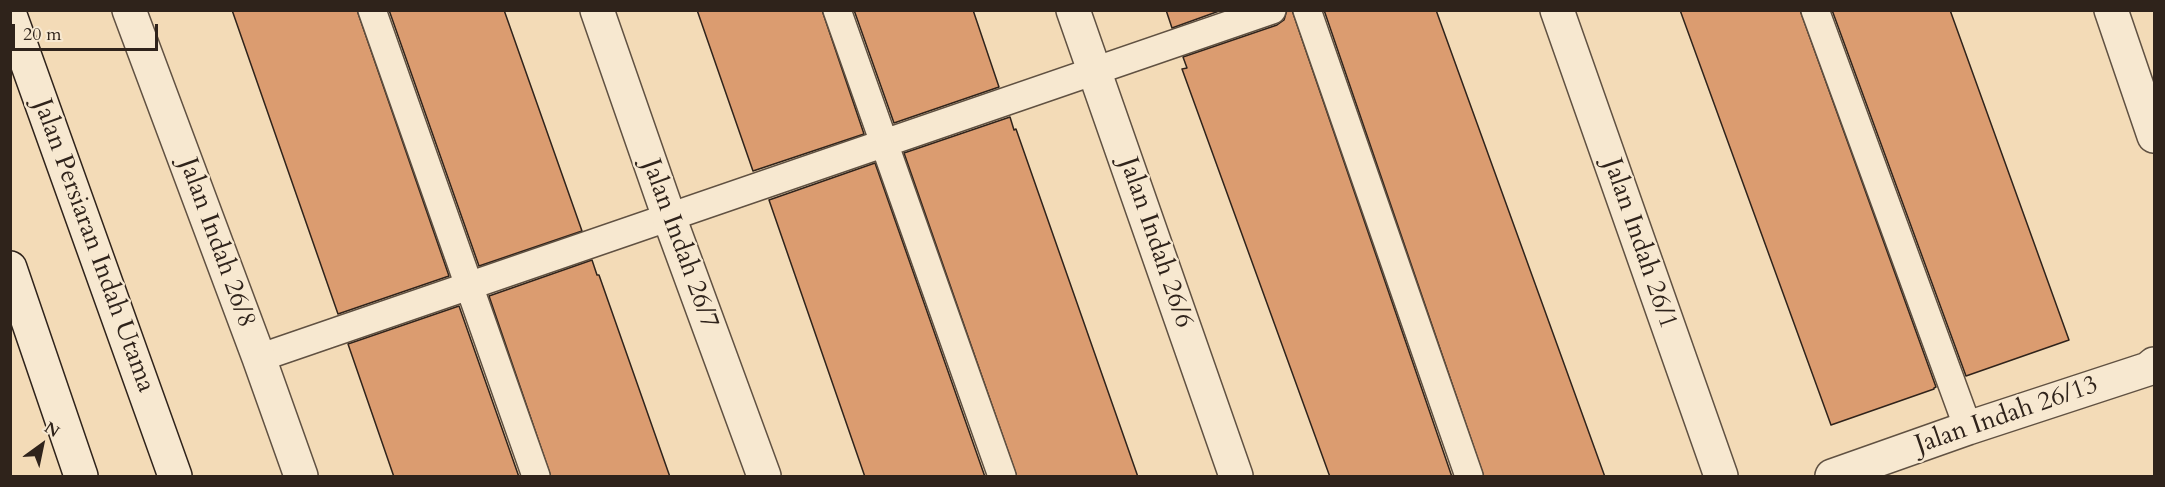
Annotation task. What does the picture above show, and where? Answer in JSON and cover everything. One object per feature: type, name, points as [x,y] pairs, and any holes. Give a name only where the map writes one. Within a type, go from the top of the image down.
[{"type":"street","name":"Jalan Indah 26/8","points":[[129,10],[301,477]]},
{"type":"street","name":"Jalan Indah 26/7","points":[[597,10],[669,217],[764,477]]},
{"type":"street","name":"Jalan Indah 26/6","points":[[1072,10],[1236,477]]},
{"type":"street","name":"Jalan Indah 26/1","points":[[1557,10],[1721,477]]},
{"type":"street","points":[[2111,10],[2154,136]]},
{"type":"street","name":"Jalan Persiaran Indah Utama","points":[[10,15],[176,477]]},
{"type":"street","points":[[10,268],[81,477]]},
{"type":"street","name":"Jalan Indah 26/13","points":[[1832,477],[1968,428],[2151,367]]},
{"type":"lane","points":[[372,10],[536,477]]},
{"type":"lane","points":[[837,10],[1002,477]]},
{"type":"lane","points":[[259,358],[1272,10]]},
{"type":"lane","points":[[1307,10],[1469,477]]},
{"type":"lane","points":[[1815,10],[1968,428]]},
{"type":"building","points":[[232,10],[357,10],[449,276],[338,314]]},
{"type":"building","points":[[389,10],[504,10],[582,231],[479,266]]},
{"type":"building","points":[[697,10],[822,10],[864,134],[753,171]]},
{"type":"building","points":[[854,10],[973,10],[999,87],[894,123]]},
{"type":"building","points":[[1166,10],[1222,10],[1172,28]]},
{"type":"building","points":[[1287,10],[1292,10],[1452,477],[1330,477],[1182,69],[1187,68],[1183,57],[1277,25],[1284,20]]},
{"type":"building","points":[[1324,10],[1436,10],[1605,477],[1484,477]]},
{"type":"building","points":[[1680,10],[1800,10],[1936,387],[1934,389],[1831,425]]},
{"type":"building","points":[[1832,10],[1950,10],[2069,340],[1966,376]]},
{"type":"building","points":[[1010,117],[1138,477],[1017,477],[904,153]]},
{"type":"building","points":[[875,163],[985,477],[865,477],[769,200]]},
{"type":"building","points":[[592,260],[670,477],[551,477],[489,296]]},
{"type":"building","points":[[459,306],[519,477],[394,477],[348,344]]}]
